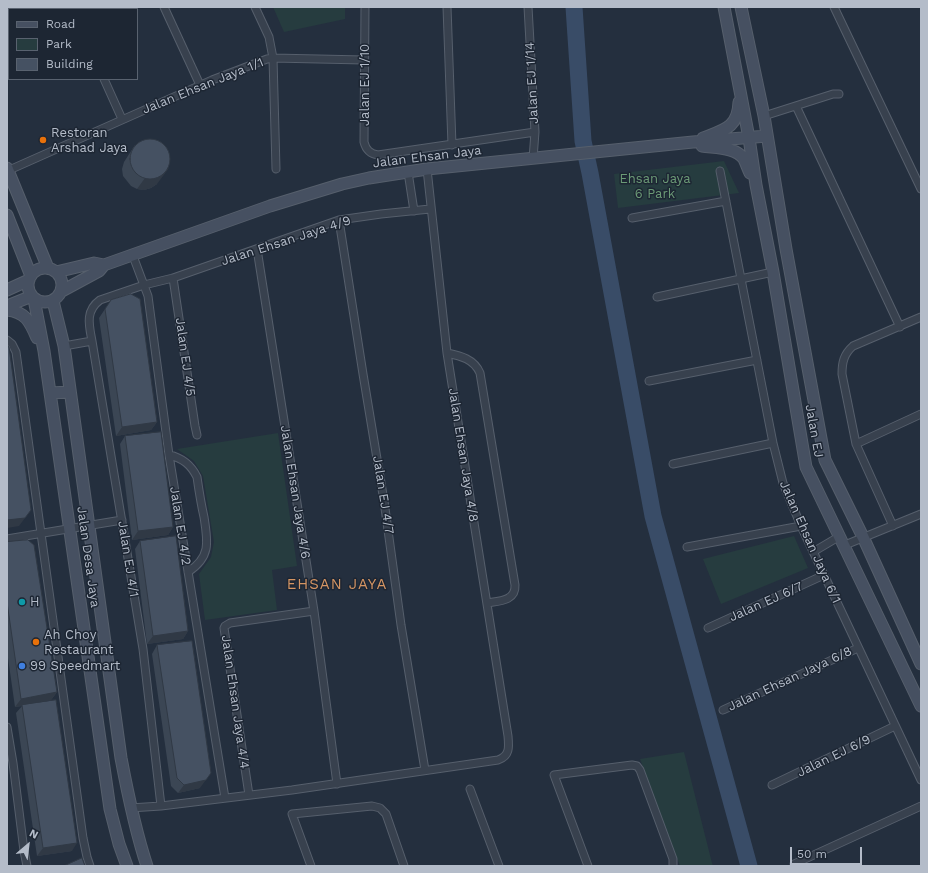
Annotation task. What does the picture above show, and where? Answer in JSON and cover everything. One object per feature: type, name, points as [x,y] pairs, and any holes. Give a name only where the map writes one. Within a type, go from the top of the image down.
[{"type":"main road","points":[[693,142],[724,130],[733,124],[738,113],[740,88],[724,7]]},
{"type":"main road","name":"Jalan EJ","points":[[741,7],[764,116],[825,460],[863,537],[921,664]]},
{"type":"main road","name":"Jalan EJ","points":[[740,88],[806,467],[921,706]]},
{"type":"main road","name":"Jalan Ehsan Jaya","points":[[52,270],[94,263],[104,265],[133,256],[229,220],[342,184],[408,172],[534,160],[693,142],[767,136]]},
{"type":"main road","points":[[682,144],[728,150],[737,153],[743,158],[756,184]]},
{"type":"main road","points":[[7,170],[52,270],[62,280],[62,291],[53,301],[46,303],[37,301],[33,297],[28,286],[30,278],[7,215]]},
{"type":"main road","name":"Jalan Ehsan Jaya","points":[[62,291],[99,271],[104,265]]},
{"type":"main road","points":[[7,290],[30,278],[40,269],[52,270]]},
{"type":"main road","points":[[7,306],[33,297]]},
{"type":"main road","name":"Jalan Desa Jaya","points":[[33,297],[44,351],[110,809],[119,844],[127,866]]},
{"type":"main road","name":"Jalan Desa Jaya","points":[[53,301],[64,346],[119,742],[130,808],[147,866]]},
{"type":"main road","points":[[7,310],[18,312],[28,320],[44,351]]},
{"type":"main road","points":[[50,393],[70,392]]},
{"type":"street","points":[[164,7],[200,85]]},
{"type":"street","points":[[255,7],[269,37],[273,58],[276,169]]},
{"type":"street","name":"Jalan EJ 1/10","points":[[365,7],[364,142],[367,150],[370,153],[378,155],[452,145]]},
{"type":"street","points":[[447,7],[452,145],[535,132]]},
{"type":"street","name":"Jalan EJ 1/14","points":[[528,7],[535,132],[534,160]]},
{"type":"street","points":[[834,7],[921,189]]},
{"type":"street","name":"Jalan Ehsan Jaya 1/1","points":[[7,170],[200,85],[273,58],[364,60]]},
{"type":"street","points":[[104,80],[122,119]]},
{"type":"street","points":[[764,116],[833,94],[839,94]]},
{"type":"street","points":[[796,106],[900,327]]},
{"type":"street","name":"Jalan Ehsan Jaya 4/8","points":[[425,770],[502,759],[509,750],[447,353],[430,209],[427,170]]},
{"type":"street","name":"Jalan Ehsan Jaya 6/1","points":[[720,171],[773,443],[783,483],[800,526],[921,780]]},
{"type":"street","points":[[408,172],[414,211]]},
{"type":"street","points":[[632,218],[726,201]]},
{"type":"street","name":"Jalan Ehsan Jaya 4/9","points":[[90,312],[94,304],[100,300],[144,285],[173,278],[339,220],[430,209]]},
{"type":"street","name":"Jalan EJ 4/7","points":[[339,220],[384,501],[401,625],[425,770]]},
{"type":"street","name":"Jalan Ehsan Jaya 4/6","points":[[258,249],[314,611],[337,784]]},
{"type":"street","name":"Jalan EJ 4/2","points":[[133,256],[148,296],[169,455],[225,798]]},
{"type":"street","points":[[657,297],[773,272]]},
{"type":"street","name":"Jalan EJ 4/5","points":[[173,278],[194,426],[197,435]]},
{"type":"street","name":"Jalan EJ 4/1","points":[[90,312],[88,319],[143,649],[161,806]]},
{"type":"street","points":[[893,526],[856,444],[842,374],[843,360],[846,352],[853,346],[921,317]]},
{"type":"street","points":[[7,340],[12,344],[16,352],[83,838],[90,866]]},
{"type":"street","points":[[64,346],[92,341]]},
{"type":"street","points":[[447,353],[469,360],[480,373],[515,585],[514,593],[509,599],[487,603]]},
{"type":"street","points":[[649,382],[757,360]]},
{"type":"street","points":[[856,444],[921,414]]},
{"type":"street","points":[[673,464],[773,443]]},
{"type":"street","points":[[169,455],[186,462],[197,477],[207,538],[204,556],[200,563],[188,572]]},
{"type":"street","points":[[813,552],[830,543],[863,537],[921,514]]},
{"type":"street","points":[[7,539],[90,527],[122,520]]},
{"type":"street","points":[[687,547],[800,526]]},
{"type":"street","name":"Jalan EJ 6/7","points":[[708,628],[824,575]]},
{"type":"street","name":"Jalan Ehsan Jaya 4/4","points":[[249,796],[224,628],[230,623],[314,611]]},
{"type":"street","name":"Jalan Ehsan Jaya 6/8","points":[[723,710],[858,648]]},
{"type":"street","name":"Jalan EJ 6/9","points":[[772,785],[895,726]]},
{"type":"street","points":[[7,727],[27,866]]},
{"type":"street","points":[[588,866],[554,775],[632,765],[636,766],[640,770],[673,859],[673,866]]},
{"type":"street","points":[[130,808],[249,796],[425,770]]},
{"type":"street","points":[[470,789],[499,866]]},
{"type":"street","points":[[311,866],[292,814],[372,806],[380,808],[386,814],[404,866]]},
{"type":"street","points":[[794,864],[921,806]]},
{"type":"green space","points":[[273,7],[345,7],[345,19],[284,32]]},
{"type":"green space","name":"Ehsan Jaya 6 Park","points":[[724,161],[739,193],[618,208],[614,174]]},
{"type":"green space","points":[[278,433],[297,566],[272,570],[277,610],[205,620],[199,574],[211,557],[214,542],[203,476],[194,461],[177,449]]},
{"type":"green space","points":[[794,536],[808,568],[721,604],[703,559]]},
{"type":"green space","points":[[684,752],[713,866],[680,866],[640,759]]},
{"type":"building","points":[[154,139],[161,142],[167,148],[170,159],[169,167],[161,176],[154,179],[146,179],[139,176],[131,167],[130,155],[133,148],[142,140]]},
{"type":"building","points":[[131,294],[140,299],[157,422],[122,427],[105,309],[111,300]]},
{"type":"building","points":[[7,346],[9,347],[31,510],[25,518],[7,520]]},
{"type":"building","points":[[161,432],[173,527],[138,531],[125,436]]},
{"type":"building","points":[[176,536],[188,631],[153,636],[140,541]]},
{"type":"building","name":"H","points":[[28,540],[34,545],[57,692],[21,699],[7,602],[7,542]]},
{"type":"building","points":[[192,641],[211,773],[206,780],[184,785],[177,778],[157,645]]},
{"type":"building","points":[[56,700],[77,843],[43,848],[22,705]]},
{"type":"building","points":[[82,858],[85,866],[64,866]]},
{"type":"waterway","points":[[574,7],[583,141],[653,516],[749,866]]},
{"type":"place","name":"Restoran Arshad Jaya","points":[[43,140]]},
{"type":"place","name":"H","points":[[22,602]]},
{"type":"place","name":"Ah Choy Restaurant","points":[[36,642]]},
{"type":"place","name":"99 Speedmart","points":[[22,666]]},
{"type":"district","name":"EHSAN JAYA","points":[[337,585]]}]
